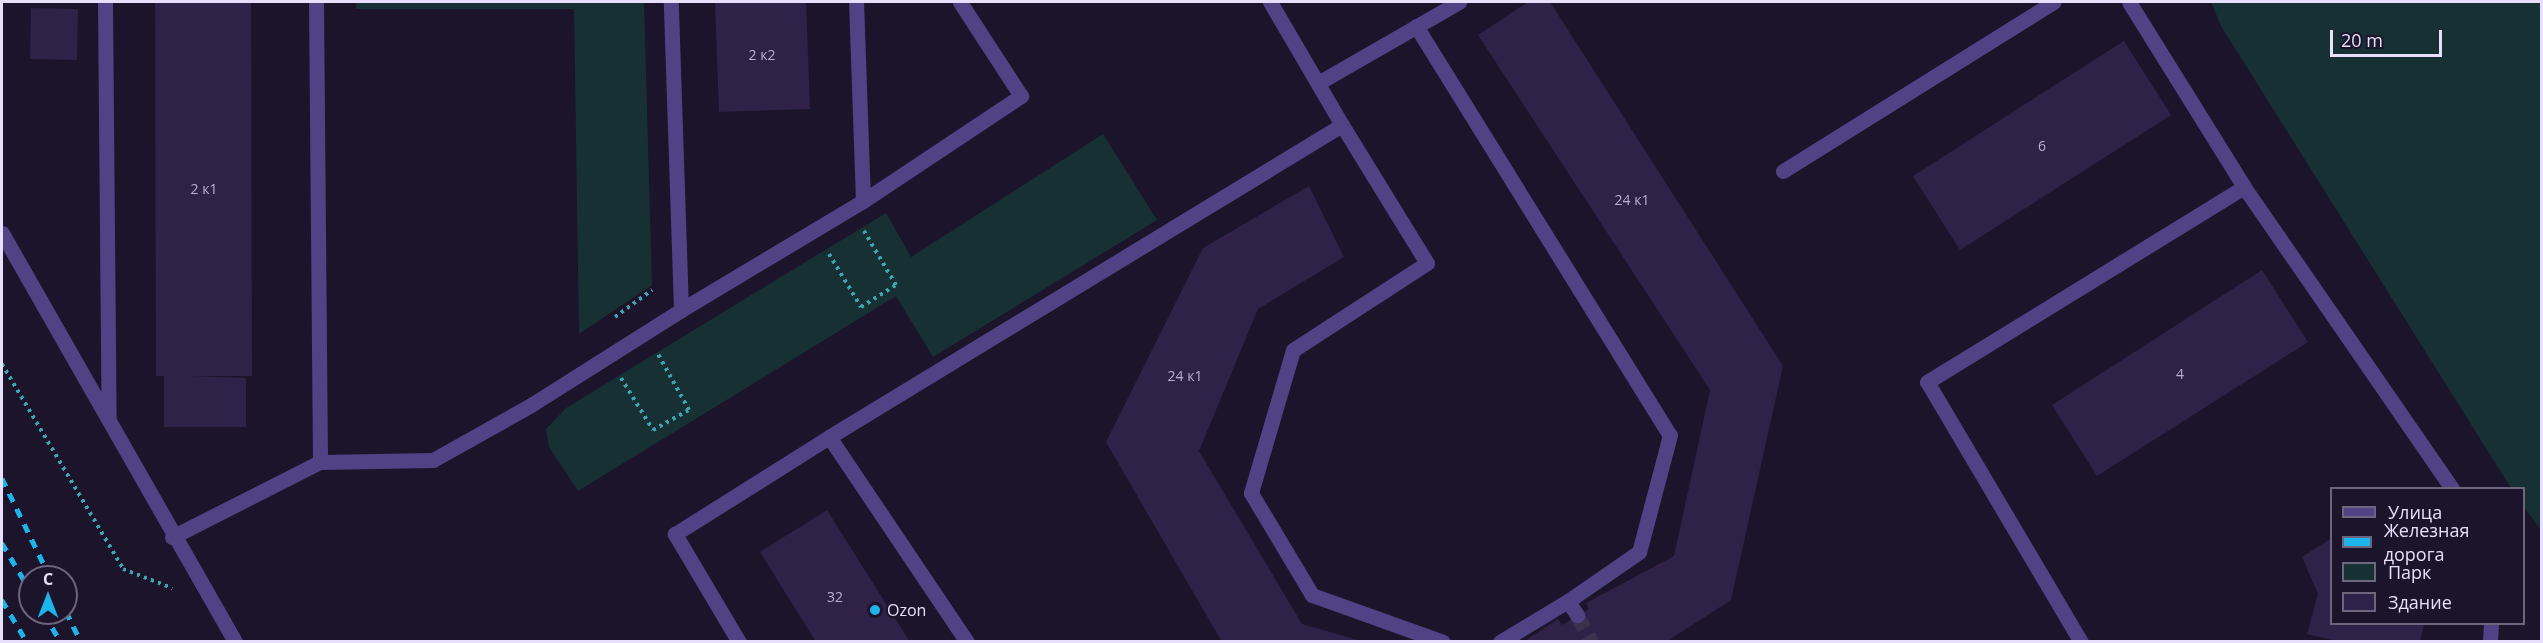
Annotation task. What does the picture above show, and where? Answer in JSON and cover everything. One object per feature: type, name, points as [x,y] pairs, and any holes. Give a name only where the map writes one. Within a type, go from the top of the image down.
[{"type":"lane","points":[[105,2],[109,423]]},
{"type":"lane","points":[[316,2],[320,462]]},
{"type":"lane","points":[[671,2],[681,310]]},
{"type":"lane","points":[[856,2],[857,204]]},
{"type":"lane","points":[[172,537],[320,462],[433,460],[857,204],[1021,96],[960,2]]},
{"type":"lane","points":[[1270,2],[1342,125],[1427,262],[1293,350],[1251,493],[1312,594],[1443,642]]},
{"type":"lane","points":[[1318,83],[1459,2]]},
{"type":"lane","points":[[1783,171],[2053,2]]},
{"type":"lane","points":[[2129,2],[2244,187],[2451,487]]},
{"type":"lane","points":[[1416,26],[1670,435],[1639,552],[1568,601],[1500,642]]},
{"type":"lane","points":[[739,642],[675,534],[829,437],[1342,125]]},
{"type":"lane","points":[[2081,642],[1928,382],[2244,187]]},
{"type":"lane","points":[[2,233],[172,537],[235,642]]},
{"type":"lane","points":[[829,437],[968,642]]},
{"type":"lane","points":[[1568,601],[1577,615]]},
{"type":"lane","points":[[2490,642],[2491,625]]},
{"type":"path","points":[[814,230],[861,307],[896,285],[857,204]]},
{"type":"path","points":[[607,322],[651,291],[657,282]]},
{"type":"path","points":[[608,356],[653,430],[689,410],[645,333]]},
{"type":"path","points":[[2,364],[123,569],[212,604]]},
{"type":"green space","points":[[356,2],[644,2],[652,285],[579,334],[574,9],[356,9]]},
{"type":"green space","points":[[2211,2],[2541,2],[2541,530],[2525,508],[2525,487],[2510,487],[2221,26]]},
{"type":"green space","points":[[1103,134],[1157,220],[933,357],[896,296],[578,491],[549,447],[546,429],[566,408],[886,213],[911,257]]},
{"type":"building","points":[[155,2],[251,2],[252,376],[193,376],[246,378],[246,427],[164,427],[164,376],[156,376]]},
{"type":"building","points":[[715,2],[806,2],[810,109],[719,112]]},
{"type":"building","points":[[1528,2],[1550,2],[1783,366],[1731,600],[1666,642],[1523,642],[1558,619],[1562,625],[1589,609],[1586,603],[1674,556],[1710,390],[1478,35]]},
{"type":"building","points":[[31,8],[78,9],[77,60],[30,59]]},
{"type":"building","points":[[2124,41],[2171,115],[1960,250],[1913,176]]},
{"type":"building","points":[[1309,186],[1344,257],[1258,309],[1199,451],[1302,624],[1365,642],[1222,642],[1106,442],[1203,248]]},
{"type":"building","points":[[2262,270],[2308,342],[2097,476],[2052,405]]},
{"type":"building","points":[[827,510],[910,642],[816,642],[760,552]]},
{"type":"building","points":[[2330,539],[2330,625],[2424,625],[2420,642],[2340,642],[2307,634],[2318,594],[2302,557]]},
{"type":"tunnel","points":[[1577,615],[1592,642]]},
{"type":"railway","points":[[2,478],[44,565]]},
{"type":"railway","points":[[2,543],[18,570]]},
{"type":"railway","points":[[2,600],[27,642]]},
{"type":"railway","points":[[51,625],[61,642]]},
{"type":"railway","points":[[73,625],[81,642]]},
{"type":"place","name":"Ozon","points":[[875,610]]}]
